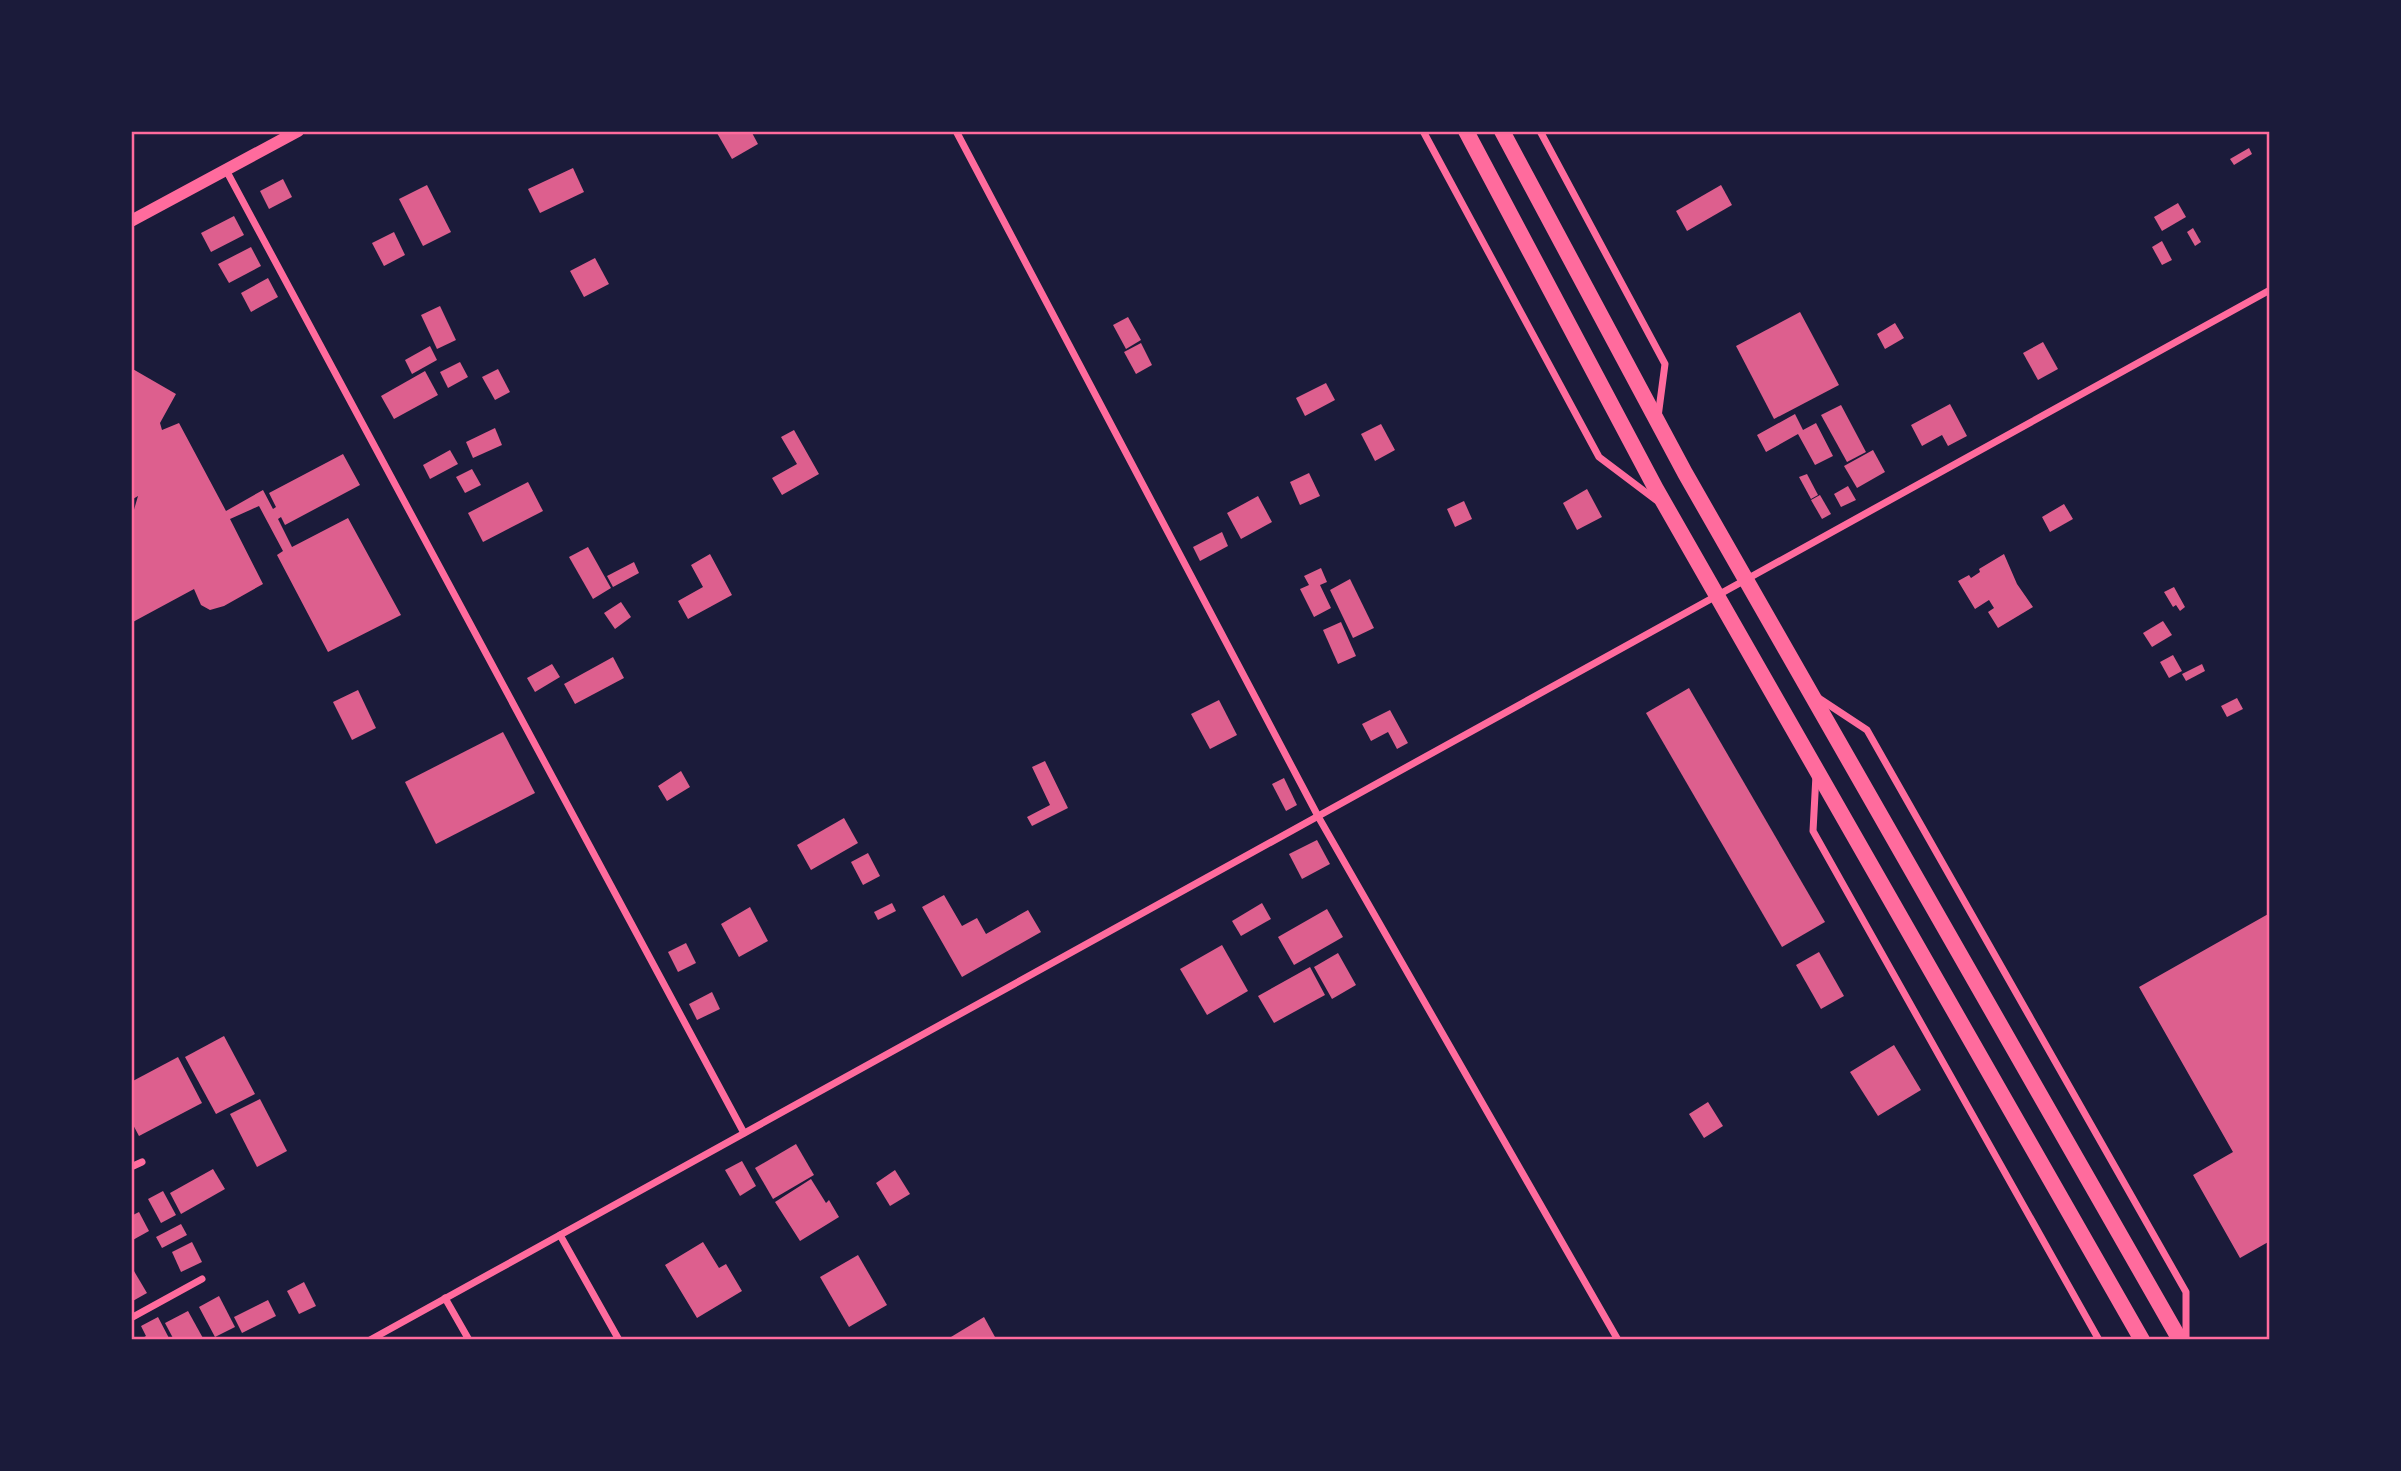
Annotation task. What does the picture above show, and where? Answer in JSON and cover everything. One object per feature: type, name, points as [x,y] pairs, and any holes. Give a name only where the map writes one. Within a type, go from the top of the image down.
[{"type":"main road","points":[[1466,131],[1668,509],[2142,1340]]},
{"type":"main road","points":[[1502,131],[1746,579],[2179,1340]]},
{"type":"street","points":[[131,221],[298,131]]},
{"type":"street","points":[[956,131],[1319,818],[1618,1340]]},
{"type":"street","points":[[1423,131],[1599,457],[1668,509]]},
{"type":"street","points":[[1540,131],[1665,364],[1658,421]]},
{"type":"street","points":[[226,170],[744,1133]]},
{"type":"street","points":[[374,1339],[2270,290]]},
{"type":"street","points":[[1811,692],[1867,730],[2186,1292],[2186,1340]]},
{"type":"street","points":[[1817,770],[1813,831],[2099,1340]]},
{"type":"street","points":[[131,1167],[142,1162]]},
{"type":"street","points":[[559,1235],[619,1340]]},
{"type":"street","points":[[131,1318],[202,1279]]},
{"type":"street","points":[[445,1298],[469,1340]]},
{"type":"building","points":[[751,131],[758,144],[732,159],[717,133]]},
{"type":"building","points":[[2249,148],[2252,154],[2234,165],[2230,159]]},
{"type":"building","points":[[573,168],[584,192],[540,213],[528,189]]},
{"type":"building","points":[[283,179],[292,197],[269,209],[260,191]]},
{"type":"building","points":[[427,185],[451,232],[423,246],[399,199]]},
{"type":"building","points":[[1721,185],[1732,205],[1687,231],[1676,211]]},
{"type":"building","points":[[2178,203],[2186,217],[2162,231],[2154,217]]},
{"type":"building","points":[[234,216],[244,235],[211,252],[201,233]]},
{"type":"building","points":[[2193,228],[2201,242],[2195,246],[2187,232]]},
{"type":"building","points":[[394,232],[405,255],[384,266],[372,243]]},
{"type":"building","points":[[2162,241],[2172,260],[2162,265],[2152,247]]},
{"type":"building","points":[[251,247],[261,266],[229,283],[218,264]]},
{"type":"building","points":[[595,258],[609,284],[584,297],[570,271]]},
{"type":"building","points":[[268,278],[278,297],[251,312],[241,293]]},
{"type":"building","points":[[440,306],[456,340],[437,349],[421,315]]},
{"type":"building","points":[[1800,312],[1839,385],[1774,419],[1736,346]]},
{"type":"building","points":[[1128,317],[1141,340],[1126,349],[1113,325]]},
{"type":"building","points":[[1895,323],[1904,338],[1885,349],[1877,334]]},
{"type":"building","points":[[2043,342],[2058,369],[2038,380],[2023,353]]},
{"type":"building","points":[[1141,343],[1152,365],[1136,374],[1124,352]]},
{"type":"building","points":[[430,346],[437,360],[412,374],[405,360]]},
{"type":"building","points":[[460,362],[468,377],[448,388],[440,372]]},
{"type":"building","points":[[131,368],[176,394],[160,423],[162,430],[179,423],[226,511],[263,490],[273,509],[276,507],[269,493],[343,454],[360,485],[285,525],[281,517],[278,519],[292,547],[348,518],[401,615],[328,652],[277,555],[283,551],[259,506],[230,519],[263,584],[224,606],[210,610],[201,605],[194,589],[131,623],[131,520],[138,496],[133,499],[131,495]]},
{"type":"building","points":[[498,369],[510,392],[495,400],[482,377]]},
{"type":"building","points":[[425,371],[438,395],[394,419],[381,396]]},
{"type":"building","points":[[1326,383],[1335,400],[1305,416],[1296,398]]},
{"type":"building","points":[[1950,404],[1967,436],[1948,446],[1942,435],[1922,446],[1911,425]]},
{"type":"building","points":[[1841,405],[1866,452],[1847,462],[1821,415]]},
{"type":"building","points":[[1795,414],[1803,430],[1816,423],[1833,456],[1815,465],[1798,434],[1766,452],[1757,435]]},
{"type":"building","points":[[1381,424],[1395,450],[1375,461],[1361,434]]},
{"type":"building","points":[[495,428],[502,445],[473,458],[466,442]]},
{"type":"building","points":[[794,430],[819,474],[782,495],[772,478],[797,464],[781,437]]},
{"type":"building","points":[[450,450],[458,464],[430,479],[423,465]]},
{"type":"building","points":[[1873,450],[1885,472],[1857,488],[1844,466]]},
{"type":"building","points":[[472,469],[481,485],[465,493],[456,477]]},
{"type":"building","points":[[1309,473],[1320,496],[1300,505],[1290,482]]},
{"type":"building","points":[[1807,474],[1818,495],[1811,499],[1799,477]]},
{"type":"building","points":[[528,482],[543,511],[483,542],[468,513]]},
{"type":"building","points":[[1848,486],[1856,500],[1841,507],[1834,494]]},
{"type":"building","points":[[1587,489],[1602,517],[1577,530],[1563,503]]},
{"type":"building","points":[[1820,495],[1831,514],[1822,519],[1811,500]]},
{"type":"building","points":[[1258,496],[1272,522],[1241,539],[1227,513]]},
{"type":"building","points":[[1464,501],[1472,519],[1455,527],[1447,509]]},
{"type":"building","points":[[2064,504],[2073,519],[2050,532],[2042,517]]},
{"type":"building","points":[[1222,532],[1228,546],[1200,561],[1193,547]]},
{"type":"building","points":[[588,547],[611,588],[593,599],[569,557]]},
{"type":"building","points":[[710,554],[732,595],[688,619],[678,601],[703,587],[691,565]]},
{"type":"building","points":[[2004,554],[2017,584],[2033,607],[1998,628],[1988,612],[1994,608],[1989,600],[1975,609],[1958,581],[1969,575],[1971,578],[1980,572],[1979,569]]},
{"type":"building","points":[[634,562],[639,573],[613,587],[607,576]]},
{"type":"building","points":[[1321,568],[1327,582],[1320,585],[1331,608],[1314,617],[1300,589],[1309,585],[1304,576]]},
{"type":"building","points":[[1350,579],[1374,628],[1353,638],[1330,590]]},
{"type":"building","points":[[2174,587],[2185,607],[2180,611],[2176,605],[2173,607],[2164,592]]},
{"type":"building","points":[[621,602],[631,617],[615,629],[604,613]]},
{"type":"building","points":[[2163,621],[2172,635],[2152,647],[2143,633]]},
{"type":"building","points":[[1341,622],[1356,656],[1338,664],[1323,630]]},
{"type":"building","points":[[2173,655],[2182,671],[2169,678],[2160,662]]},
{"type":"building","points":[[613,657],[624,678],[575,704],[564,684]]},
{"type":"building","points":[[552,664],[560,677],[535,692],[527,678]]},
{"type":"building","points":[[2202,664],[2205,671],[2186,681],[2182,674]]},
{"type":"building","points":[[1689,688],[1825,922],[1782,947],[1646,713]]},
{"type":"building","points":[[358,690],[376,728],[352,740],[333,702]]},
{"type":"building","points":[[2237,698],[2243,709],[2227,717],[2221,706]]},
{"type":"building","points":[[1219,700],[1237,735],[1210,749],[1191,714]]},
{"type":"building","points":[[1390,710],[1408,743],[1397,749],[1388,732],[1371,741],[1362,724]]},
{"type":"building","points":[[503,732],[535,793],[436,844],[405,782]]},
{"type":"building","points":[[1045,761],[1068,808],[1032,826],[1027,817],[1050,805],[1032,767]]},
{"type":"building","points":[[681,771],[690,787],[667,801],[658,786]]},
{"type":"building","points":[[1284,778],[1297,805],[1286,811],[1272,784]]},
{"type":"building","points":[[844,818],[858,843],[811,870],[797,845]]},
{"type":"building","points":[[1317,840],[1330,864],[1302,879],[1289,854]]},
{"type":"building","points":[[868,853],[880,876],[863,885],[851,862]]},
{"type":"building","points":[[944,895],[962,926],[977,918],[986,934],[1028,910],[1041,932],[962,977],[922,907]]},
{"type":"building","points":[[892,903],[896,911],[878,920],[874,912]]},
{"type":"building","points":[[1262,903],[1271,919],[1241,936],[1232,921]]},
{"type":"building","points":[[750,907],[768,941],[739,957],[721,924]]},
{"type":"building","points":[[1327,909],[1343,937],[1294,965],[1278,937]]},
{"type":"building","points":[[2270,913],[2270,1241],[2240,1258],[2193,1175],[2233,1152],[2139,987]]},
{"type":"building","points":[[686,943],[696,963],[678,972],[668,952]]},
{"type":"building","points":[[1222,945],[1248,991],[1207,1015],[1180,969]]},
{"type":"building","points":[[1819,952],[1844,996],[1821,1009],[1796,965]]},
{"type":"building","points":[[1338,953],[1356,985],[1332,999],[1314,967]]},
{"type":"building","points":[[1310,967],[1325,995],[1274,1023],[1258,996]]},
{"type":"building","points":[[712,992],[720,1009],[697,1020],[689,1004]]},
{"type":"building","points":[[224,1036],[255,1094],[216,1114],[185,1057]]},
{"type":"building","points":[[1894,1045],[1921,1090],[1878,1116],[1850,1072]]},
{"type":"building","points":[[178,1057],[202,1103],[139,1136],[131,1121],[131,1082]]},
{"type":"building","points":[[260,1099],[287,1151],[257,1167],[230,1114]]},
{"type":"building","points":[[1708,1102],[1723,1126],[1704,1138],[1689,1114]]},
{"type":"building","points":[[796,1144],[814,1175],[773,1199],[755,1168]]},
{"type":"building","points":[[742,1161],[756,1186],[740,1196],[725,1170]]},
{"type":"building","points":[[213,1169],[225,1189],[181,1214],[170,1193]]},
{"type":"building","points":[[895,1170],[910,1194],[890,1206],[876,1183]]},
{"type":"building","points":[[811,1179],[826,1203],[829,1200],[839,1217],[800,1241],[775,1202]]},
{"type":"building","points":[[163,1191],[176,1215],[161,1223],[148,1199]]},
{"type":"building","points":[[139,1212],[149,1231],[131,1241],[131,1216]]},
{"type":"building","points":[[181,1224],[187,1235],[162,1248],[156,1237]]},
{"type":"building","points":[[192,1242],[202,1262],[181,1272],[172,1252]]},
{"type":"building","points":[[703,1242],[719,1268],[726,1264],[742,1291],[697,1318],[665,1265]]},
{"type":"building","points":[[858,1255],[887,1305],[849,1327],[820,1277]]},
{"type":"building","points":[[131,1266],[147,1293],[131,1302]]},
{"type":"building","points":[[304,1282],[316,1306],[299,1314],[287,1291]]},
{"type":"building","points":[[219,1296],[235,1327],[215,1337],[199,1307]]},
{"type":"building","points":[[268,1300],[276,1316],[242,1333],[234,1317]]},
{"type":"building","points":[[188,1311],[204,1340],[174,1340],[165,1323]]},
{"type":"building","points":[[158,1317],[170,1340],[139,1340],[146,1336],[141,1326]]},
{"type":"building","points":[[984,1317],[995,1337],[991,1340],[946,1340]]}]
